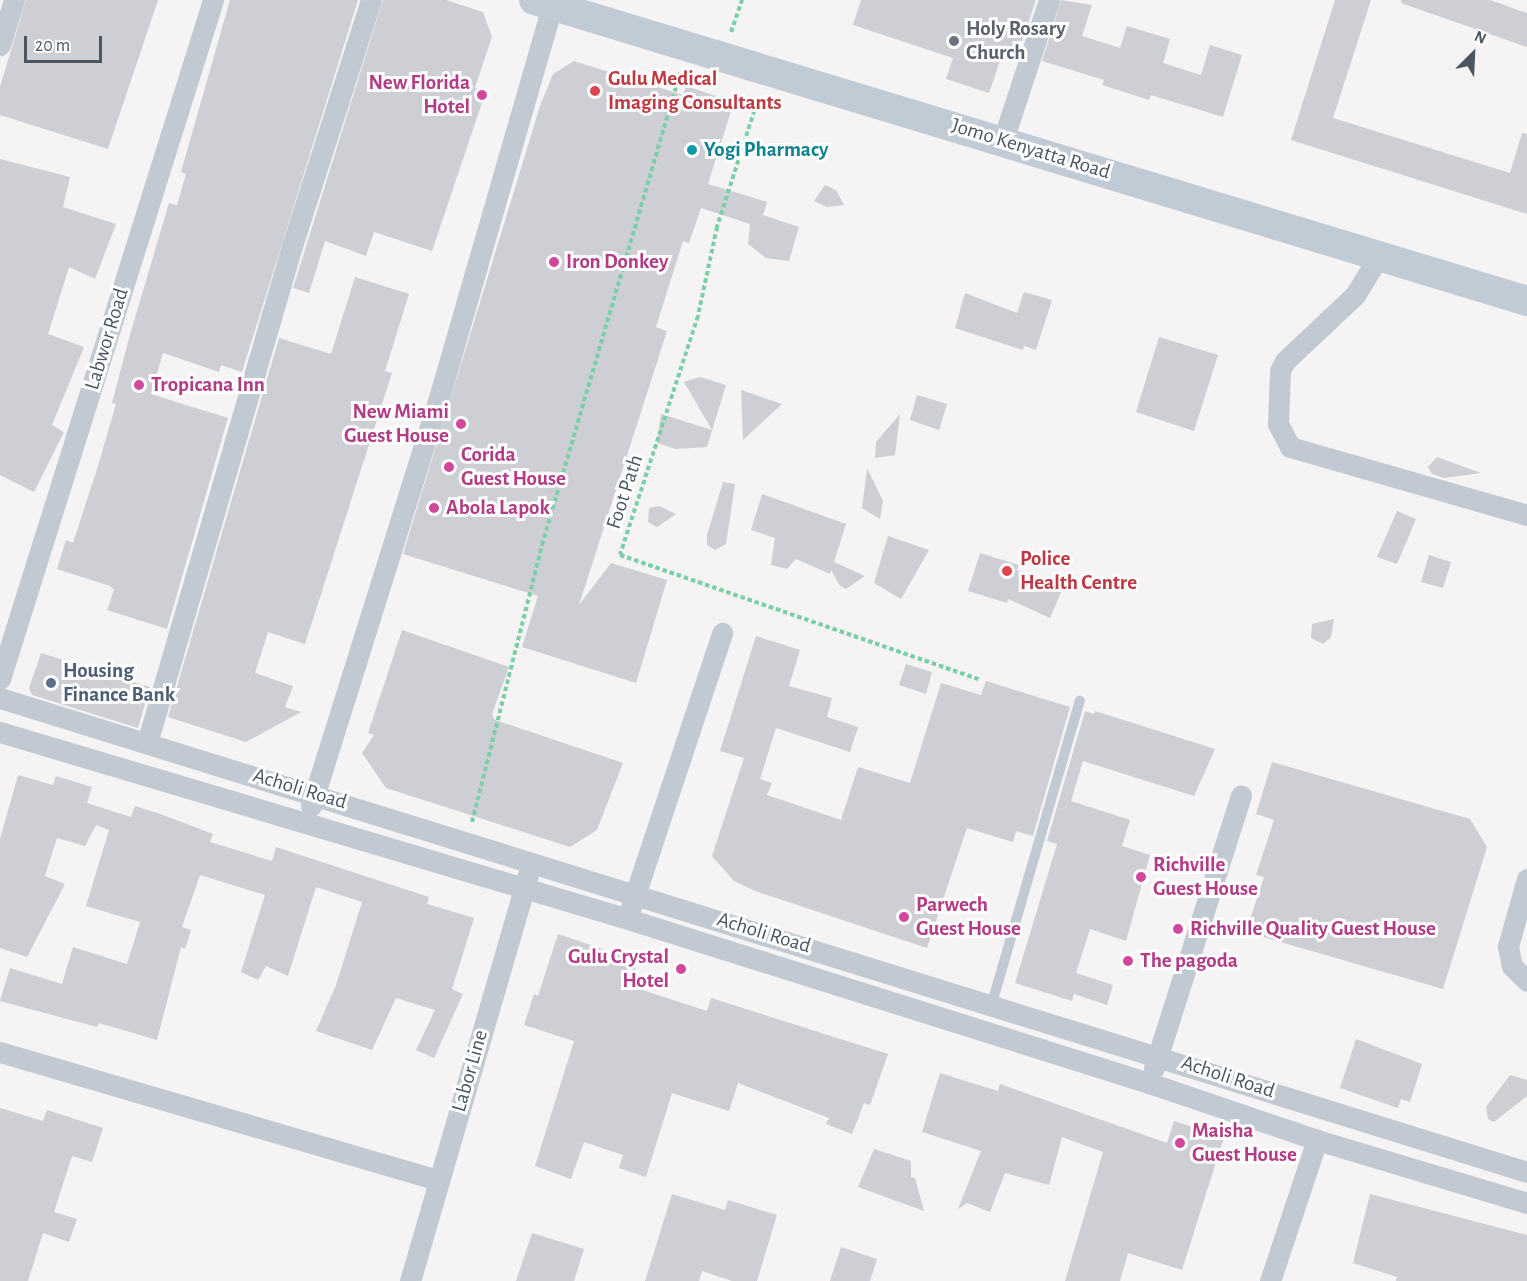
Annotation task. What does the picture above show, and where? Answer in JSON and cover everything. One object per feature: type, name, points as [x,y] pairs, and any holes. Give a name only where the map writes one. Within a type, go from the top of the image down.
[{"type":"main road","name":"Jomo Kenyatta Road","points":[[543,3],[766,72],[1003,140],[1527,301]]},
{"type":"street","points":[[0,45],[14,0]]},
{"type":"street","name":"Labwor Road","points":[[0,679],[213,0]]},
{"type":"street","points":[[147,743],[292,246],[371,0]]},
{"type":"street","points":[[1003,140],[1049,0]]},
{"type":"street","points":[[306,823],[441,391],[543,3]]},
{"type":"street","points":[[1378,256],[1354,295],[1285,361],[1280,371],[1278,424],[1290,447],[1527,515]]},
{"type":"street","points":[[628,919],[722,633]]},
{"type":"street","name":"Acholi Road","points":[[0,698],[468,840],[1527,1172]]},
{"type":"street","name":"Acholi Road","points":[[0,732],[628,919],[1149,1083],[1317,1140],[1527,1203]]},
{"type":"street","points":[[1149,1083],[1241,796]]},
{"type":"street","name":"Labor Line","points":[[410,1281],[532,861]]},
{"type":"street","points":[[1527,879],[1508,946],[1512,966],[1527,981]]},
{"type":"street","points":[[0,1052],[438,1180]]},
{"type":"street","points":[[1270,1281],[1317,1140]]},
{"type":"lane","points":[[992,1003],[1080,701]]},
{"type":"path","points":[[468,840],[542,545],[687,48]]},
{"type":"path","name":"Foot Path","points":[[766,72],[717,227],[698,316],[620,555],[981,680]]},
{"type":"building","points":[[26,0],[158,0],[108,149],[0,115],[0,87]]},
{"type":"building","points":[[230,0],[358,0],[242,372],[221,365],[219,372],[163,353],[151,394],[228,418],[167,629],[107,610],[114,590],[110,586],[57,569],[66,540],[73,543],[97,469],[116,404],[112,403],[129,338],[169,203],[177,205],[186,174],[181,172]]},
{"type":"building","points":[[383,0],[446,0],[483,12],[492,37],[475,88],[486,91],[432,251],[374,232],[366,256],[325,241],[309,293],[293,288]]},
{"type":"building","name":"Holy Rosary Church","points":[[861,0],[1036,0],[1018,53],[1004,49],[989,93],[946,79],[953,58],[853,25]]},
{"type":"building","points":[[1061,0],[1092,5],[1082,36],[1120,48],[1127,26],[1170,39],[1163,63],[1201,75],[1210,45],[1242,55],[1223,117],[1151,95],[1149,100],[1102,85],[1104,80],[1042,61]]},
{"type":"building","points":[[1335,0],[1371,0],[1333,118],[1510,173],[1522,133],[1527,134],[1527,214],[1291,140]]},
{"type":"building","points":[[1401,0],[1490,0],[1527,13],[1527,47],[1401,3]]},
{"type":"building","points":[[574,61],[683,95],[686,86],[734,102],[708,184],[767,202],[763,215],[799,227],[789,261],[766,258],[748,244],[750,224],[701,208],[689,243],[683,241],[656,327],[667,331],[579,605],[611,563],[667,580],[636,683],[522,647],[538,596],[403,554],[540,106],[553,74]]},
{"type":"building","points":[[0,159],[70,177],[63,207],[116,224],[95,279],[69,267],[48,334],[84,347],[52,425],[64,432],[34,492],[0,475]]},
{"type":"building","points":[[825,185],[836,190],[844,205],[827,207],[814,201]]},
{"type":"building","points":[[355,277],[409,294],[385,371],[392,373],[305,644],[268,632],[255,673],[293,686],[285,707],[301,712],[246,742],[168,717],[279,338],[331,354]]},
{"type":"building","points":[[1024,292],[1052,300],[1036,350],[1024,346],[1023,350],[955,328],[965,293],[1017,313]]},
{"type":"building","points":[[1159,337],[1218,355],[1194,431],[1136,412]]},
{"type":"building","points":[[700,377],[726,385],[707,447],[676,449],[657,443],[661,414],[712,430],[684,382]]},
{"type":"building","points":[[741,390],[782,404],[743,440]]},
{"type":"building","points":[[917,395],[947,404],[939,430],[910,420]]},
{"type":"building","points":[[900,414],[895,455],[875,458],[876,442]]},
{"type":"building","points":[[1437,457],[1481,473],[1444,478],[1432,474],[1428,467]]},
{"type":"building","points":[[867,468],[883,501],[880,519],[862,508]]},
{"type":"building","points":[[723,482],[735,484],[726,544],[715,550],[707,545],[707,535]]},
{"type":"building","points":[[762,494],[846,524],[834,562],[865,576],[846,589],[840,586],[831,570],[830,574],[796,559],[787,569],[771,565],[775,538],[751,530]]},
{"type":"building","points":[[659,506],[676,514],[657,527],[648,522],[649,508]]},
{"type":"building","points":[[1397,511],[1416,519],[1397,564],[1377,557]]},
{"type":"building","points":[[888,536],[929,550],[901,599],[874,583]]},
{"type":"building","points":[[980,553],[1019,565],[1017,570],[1062,590],[1050,618],[1008,599],[1007,603],[968,591]]},
{"type":"building","points":[[1429,555],[1451,562],[1443,588],[1421,582]]},
{"type":"building","points":[[1334,619],[1331,637],[1323,644],[1311,638],[1312,624]]},
{"type":"building","points":[[402,630],[509,667],[492,714],[495,720],[623,763],[597,830],[570,847],[386,788],[362,753],[374,735],[368,733]]},
{"type":"building","points":[[756,636],[800,650],[789,686],[832,698],[827,717],[858,727],[850,752],[776,728],[760,779],[772,783],[767,795],[841,820],[858,767],[910,783],[941,683],[981,695],[986,681],[1070,707],[1033,836],[1016,831],[1013,842],[967,828],[927,948],[755,891],[734,881],[712,856],[744,758],[720,751]]},
{"type":"building","points":[[41,653],[150,687],[138,728],[32,695],[29,688]]},
{"type":"building","points":[[906,664],[932,672],[926,694],[899,685]]},
{"type":"building","points":[[1085,711],[1094,714],[1095,711],[1215,749],[1194,796],[1083,761],[1071,801],[1130,820],[1122,846],[1150,855],[1126,941],[1090,929],[1076,973],[1113,985],[1107,1005],[1074,994],[1072,1001],[1015,983],[1057,844],[1047,841]]},
{"type":"building","points":[[1272,762],[1470,819],[1487,847],[1443,989],[1246,932],[1264,877],[1256,875],[1274,820],[1256,814]]},
{"type":"building","points":[[18,775],[53,785],[56,776],[92,787],[87,803],[131,817],[135,806],[213,834],[210,842],[272,861],[276,847],[429,897],[427,904],[474,918],[452,989],[463,994],[434,1058],[416,1050],[435,1010],[396,998],[372,1050],[316,1031],[336,985],[362,902],[316,887],[288,976],[266,966],[258,980],[241,972],[265,895],[200,875],[182,927],[191,930],[185,949],[181,947],[157,1040],[99,1023],[97,1027],[0,1001],[10,968],[62,984],[73,947],[127,964],[140,922],[86,906],[109,830],[96,825],[85,846],[57,838],[45,876],[65,884],[27,957],[0,948],[0,839]]},
{"type":"building","points":[[558,934],[638,961],[630,986],[707,1011],[711,998],[888,1054],[870,1105],[864,1103],[852,1134],[826,1124],[829,1118],[738,1083],[729,1111],[672,1093],[646,1177],[619,1168],[623,1155],[584,1142],[571,1179],[535,1166],[574,1041],[524,1025],[534,994],[538,996]]},
{"type":"building","points":[[1356,1039],[1422,1064],[1410,1102],[1401,1099],[1398,1108],[1340,1088]]},
{"type":"building","points":[[940,1073],[998,1091],[1000,1084],[1167,1143],[1174,1121],[1224,1137],[1182,1270],[1128,1253],[1120,1281],[1065,1281],[1103,1152],[1062,1137],[1049,1185],[1005,1173],[990,1212],[967,1203],[958,1209],[981,1151],[922,1132]]},
{"type":"building","points":[[1510,1075],[1527,1080],[1527,1096],[1494,1122],[1488,1119],[1486,1107]]},
{"type":"building","points":[[0,1108],[43,1121],[47,1110],[103,1128],[92,1162],[72,1156],[54,1212],[77,1219],[69,1242],[43,1233],[28,1281],[0,1281]]},
{"type":"building","points":[[874,1149],[911,1161],[911,1177],[915,1178],[924,1211],[858,1187]]},
{"type":"building","points":[[672,1194],[725,1210],[728,1200],[777,1215],[757,1281],[732,1281],[702,1271],[699,1281],[645,1281]]},
{"type":"building","points":[[1370,1194],[1527,1235],[1527,1281],[1396,1281],[1397,1277],[1353,1263]]},
{"type":"building","points":[[532,1233],[584,1249],[574,1281],[516,1281]]},
{"type":"building","points":[[841,1247],[877,1259],[870,1281],[830,1281]]},
{"type":"place","name":"Holy Rosary Church","points":[[954,41]]},
{"type":"place","name":"Gulu Medical Imaging Consultants","points":[[595,91]]},
{"type":"place","name":"New Florida Hotel","points":[[482,95]]},
{"type":"place","name":"Yogi Pharmacy","points":[[692,150]]},
{"type":"place","name":"Iron Donkey","points":[[554,262]]},
{"type":"place","name":"Tropicana Inn","points":[[139,385]]},
{"type":"place","name":"New Miami Guest House","points":[[461,424]]},
{"type":"place","name":"Corida Guest House","points":[[449,467]]},
{"type":"place","name":"Abola Lapok","points":[[434,508]]},
{"type":"place","name":"Police Health Centre","points":[[1007,571]]},
{"type":"place","name":"Housing Finance Bank","points":[[51,683]]},
{"type":"place","name":"Richville Guest House","points":[[1141,877]]},
{"type":"place","name":"Parwech Guest House","points":[[904,917]]},
{"type":"place","name":"Richville Quality Guest House","points":[[1178,929]]},
{"type":"place","name":"The pagoda","points":[[1128,961]]},
{"type":"place","name":"Gulu Crystal Hotel","points":[[681,969]]},
{"type":"place","name":"Maisha Guest House","points":[[1180,1143]]}]
